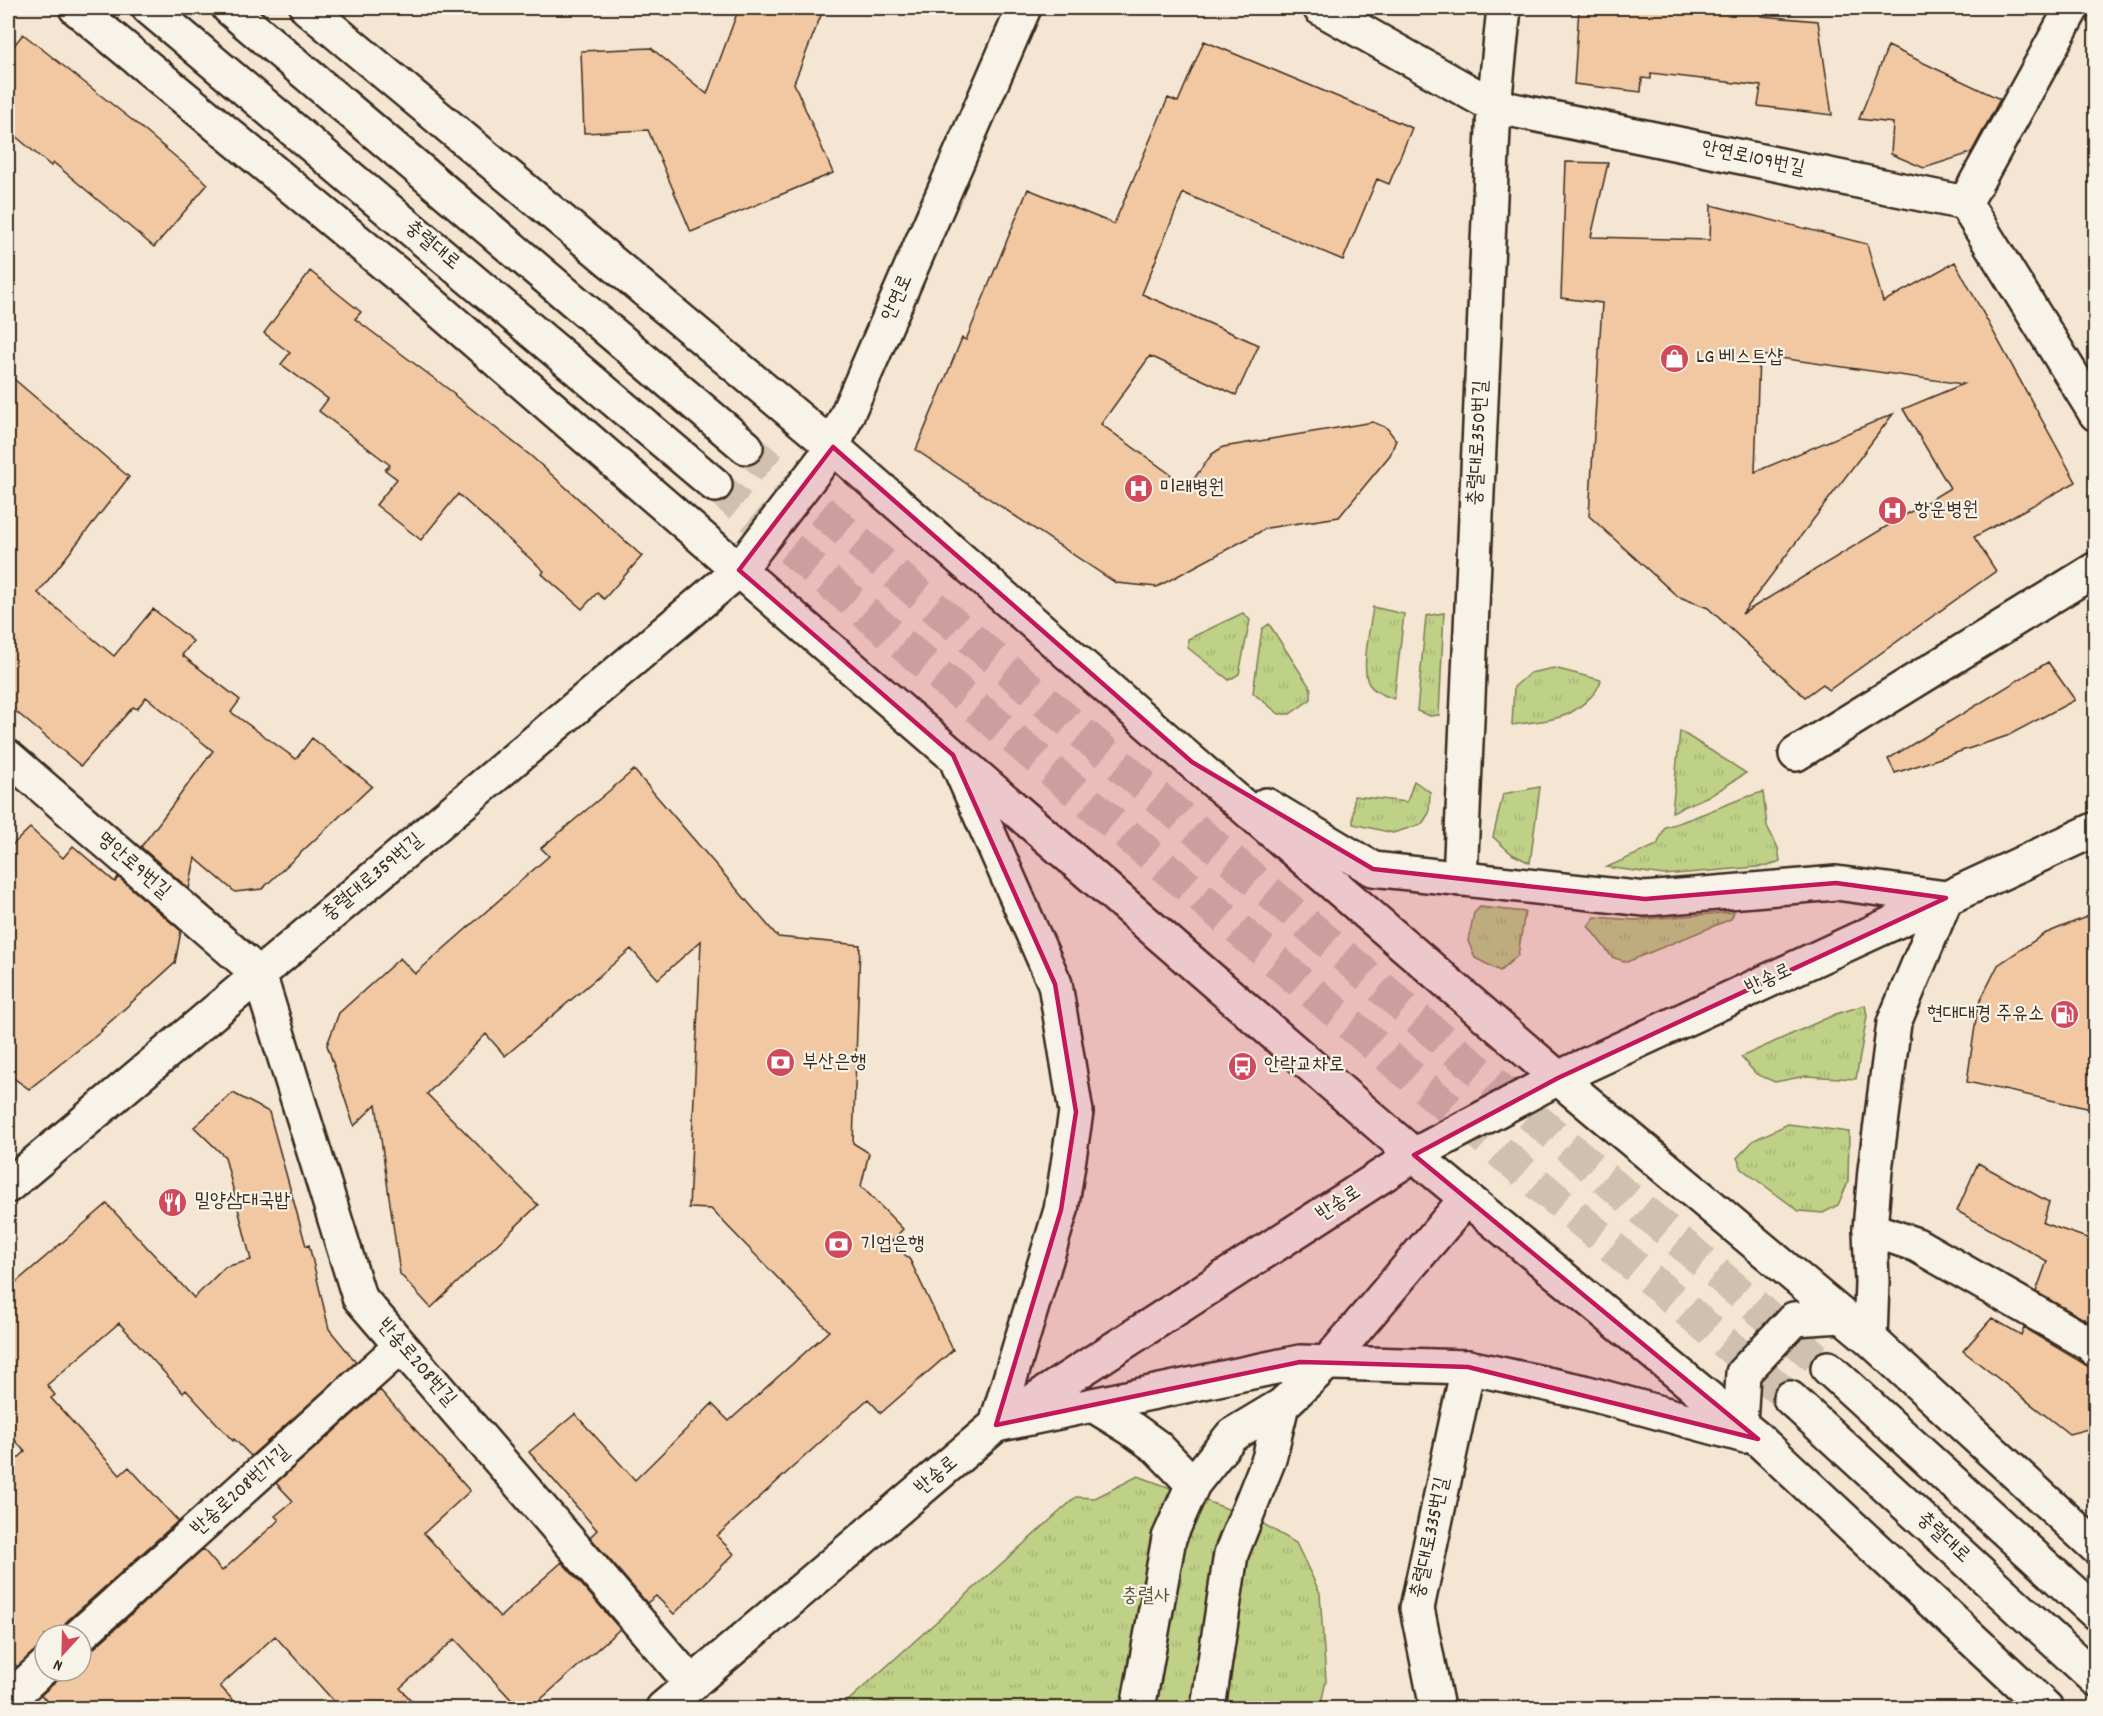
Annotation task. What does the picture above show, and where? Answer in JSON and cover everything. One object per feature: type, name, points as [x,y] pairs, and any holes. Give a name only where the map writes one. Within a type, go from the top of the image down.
[{"type":"main road","points":[[76,8],[409,284],[1414,1155],[1749,1432],[2046,1708]]},
{"type":"main road","name":"충렬대로","points":[[149,8],[715,485]]},
{"type":"main road","points":[[229,8],[746,447]]},
{"type":"main road","points":[[306,8],[833,447],[1192,762],[1558,1078],[1870,1339],[2096,1547]]},
{"type":"main road","name":"안연로","points":[[739,570],[833,447],[1024,8]]},
{"type":"main road","name":"안연로109번길","points":[[1320,8],[1494,106],[1965,203]]},
{"type":"main road","name":"충렬대로350번길","points":[[1460,879],[1494,106],[1504,8]]},
{"type":"main road","points":[[2072,8],[1965,203],[2096,414]]},
{"type":"main road","points":[[1796,754],[2096,569]]},
{"type":"main road","name":"충렬대로359번길","points":[[8,1186],[739,570]]},
{"type":"main road","points":[[953,754],[1055,984],[1076,1112],[1061,1210],[996,1425],[1300,1362],[1468,1367],[1749,1432]]},
{"type":"main road","name":"명안로9번길","points":[[8,757],[259,974]]},
{"type":"main road","points":[[1192,762],[1373,869],[1645,899],[1836,884],[1946,898],[1894,1023],[1875,1170],[1870,1229],[1872,1282],[1870,1339]]},
{"type":"main road","name":"반송로","points":[[663,1708],[996,1425],[1414,1155],[1558,1078],[2096,829]]},
{"type":"main road","name":"반송로208번길","points":[[259,974],[360,1297],[692,1684]]},
{"type":"main road","points":[[1138,1708],[1169,1538],[1193,1484],[1232,1435],[1282,1405],[1327,1363],[1466,1198]]},
{"type":"main road","points":[[1870,1229],[1917,1245],[2090,1344],[2096,1350]]},
{"type":"main road","points":[[1749,1432],[1743,1373],[1794,1319],[1842,1316]]},
{"type":"main road","name":"반송로208번가길","points":[[93,1623],[401,1346]]},
{"type":"main road","name":"충렬대로335번길","points":[[1437,1708],[1417,1608],[1468,1367]]},
{"type":"main road","points":[[1828,1368],[2096,1612]]},
{"type":"main road","name":"충렬대로","points":[[1790,1398],[2096,1679]]},
{"type":"main road","points":[[1093,1405],[1157,1447],[1193,1484]]},
{"type":"main road","points":[[1208,1708],[1232,1554],[1269,1459],[1282,1405]]},
{"type":"main road","points":[[8,1700],[33,1677]]},
{"type":"highlighted area","points":[[833,447],[1192,762],[1373,869],[1645,899],[1836,883],[1946,898],[1558,1078],[1414,1155],[1758,1439],[1468,1367],[1300,1362],[996,1425],[1061,1210],[1076,1112],[1055,984],[953,755],[739,570]]},
{"type":"green space","points":[[1373,607],[1404,614],[1394,699],[1374,689],[1367,677],[1366,658]]},
{"type":"green space","points":[[1243,613],[1250,620],[1239,674],[1229,680],[1188,648],[1188,639]]},
{"type":"green space","points":[[1444,613],[1439,715],[1430,716],[1417,711],[1426,616]]},
{"type":"green space","points":[[1269,624],[1311,689],[1311,699],[1290,714],[1279,714],[1253,693],[1262,629]]},
{"type":"green space","points":[[1554,668],[1601,680],[1591,697],[1565,715],[1512,725],[1514,687],[1530,673]]},
{"type":"green space","points":[[1680,731],[1746,773],[1713,794],[1672,812]]},
{"type":"green space","points":[[1414,781],[1430,792],[1429,813],[1422,824],[1393,833],[1353,824],[1354,796],[1407,802]]},
{"type":"green space","points":[[1540,787],[1530,863],[1512,854],[1493,837],[1503,794]]},
{"type":"green space","points":[[1763,792],[1767,826],[1778,848],[1780,861],[1768,866],[1664,875],[1607,867],[1657,845],[1665,827]]},
{"type":"green space","points":[[1480,907],[1525,912],[1518,955],[1500,971],[1475,958],[1468,941],[1474,913]]},
{"type":"green space","points":[[1734,912],[1731,919],[1627,962],[1612,957],[1588,926],[1595,917],[1635,920]]},
{"type":"green space","points":[[1865,1005],[1867,1016],[1856,1079],[1806,1076],[1775,1082],[1756,1074],[1741,1057],[1836,1014]]},
{"type":"green space","points":[[1788,1124],[1849,1132],[1848,1182],[1838,1205],[1823,1213],[1799,1211],[1742,1169],[1737,1158],[1754,1140]]},
{"type":"green space","name":"충렬사","points":[[1138,1476],[1255,1519],[1296,1543],[1320,1593],[1326,1681],[1320,1708],[840,1708],[1076,1497],[1095,1498]]},
{"type":"building","points":[[739,8],[824,8],[794,83],[833,173],[691,232],[648,130],[584,133],[581,51],[651,48],[707,94]]},
{"type":"building","points":[[1579,8],[1761,8],[1761,16],[1818,21],[1832,115],[1758,106],[1761,86],[1651,73],[1651,79],[1642,78],[1641,92],[1574,84]]},
{"type":"building","points":[[23,34],[132,120],[208,184],[154,247],[54,163],[51,166],[8,130],[8,53]]},
{"type":"building","points":[[1204,41],[1412,128],[1389,184],[1377,179],[1343,260],[1183,193],[1142,294],[1259,345],[1236,395],[1150,356],[1101,424],[1188,487],[1212,454],[1223,447],[1373,422],[1387,428],[1396,440],[1390,455],[1339,517],[1267,528],[1157,587],[1116,583],[916,450],[962,338],[966,340],[1028,189],[1114,224],[1168,98],[1178,102]]},
{"type":"building","points":[[1888,46],[2000,99],[1971,153],[1924,168],[1891,154],[1893,123],[1859,119]]},
{"type":"building","points":[[1566,162],[1608,163],[1591,237],[1710,240],[1711,205],[1867,244],[1883,302],[1955,262],[2076,482],[1974,537],[1996,571],[1829,690],[1823,684],[1805,697],[1708,608],[1677,596],[1589,516],[1602,303],[1561,298]],"holes":[[[1759,355],[1963,384],[1903,409],[1950,488],[1742,614],[1893,414],[1755,472]]]},
{"type":"building","points":[[310,271],[361,312],[355,319],[455,394],[531,456],[642,556],[604,599],[597,593],[582,609],[542,574],[544,571],[458,494],[421,540],[376,505],[397,479],[385,470],[390,465],[319,411],[328,399],[281,364],[290,353],[264,333]]},
{"type":"building","points":[[8,374],[129,477],[38,593],[114,656],[153,609],[193,641],[182,655],[240,700],[231,712],[296,759],[312,738],[372,786],[262,889],[235,892],[195,858],[189,889],[141,847],[213,751],[146,697],[137,709],[133,707],[81,766],[8,705]]},
{"type":"building","points":[[2048,662],[2075,700],[2007,736],[1895,773],[1888,759]]},
{"type":"building","points":[[634,770],[778,937],[860,945],[853,1143],[869,1153],[861,1186],[903,1229],[892,1241],[910,1260],[953,1350],[881,1413],[868,1399],[717,1536],[734,1554],[674,1614],[656,1596],[647,1603],[590,1537],[597,1530],[529,1452],[575,1414],[635,1480],[712,1404],[729,1421],[829,1331],[711,1209],[689,1208],[701,941],[658,979],[631,949],[505,1056],[486,1034],[427,1094],[538,1205],[431,1308],[400,1274],[376,1104],[354,1126],[327,1045],[339,1013],[400,958],[415,974],[549,856],[541,848]]},
{"type":"building","points":[[30,828],[63,858],[73,846],[115,882],[118,877],[181,931],[175,963],[102,1031],[29,1089],[8,1074],[8,849]]},
{"type":"building","points":[[2096,913],[2096,1110],[1967,1082],[1978,1005],[1998,965],[2044,934]]},
{"type":"building","points":[[233,1093],[269,1112],[306,1246],[309,1245],[329,1329],[356,1362],[251,1456],[234,1439],[233,1441],[186,1390],[183,1393],[119,1323],[47,1385],[55,1395],[51,1398],[120,1475],[129,1467],[178,1521],[66,1623],[33,1623],[33,1652],[17,1667],[8,1656],[8,1467],[25,1452],[8,1432],[8,1289],[107,1204],[194,1298],[225,1267],[251,1260],[225,1157],[194,1127]]},
{"type":"building","points":[[1978,1163],[2049,1202],[2043,1223],[2096,1241],[2096,1326],[2036,1292],[2047,1261],[1957,1211]]},
{"type":"building","points":[[1992,1318],[2021,1335],[2024,1328],[2091,1368],[2096,1368],[2096,1427],[2069,1434],[1963,1351]]},
{"type":"building","points":[[380,1390],[470,1491],[424,1533],[500,1617],[562,1562],[620,1629],[531,1708],[519,1708],[455,1639],[400,1688],[418,1708],[340,1708],[275,1636],[220,1686],[240,1708],[53,1708],[41,1695],[55,1683],[93,1683],[93,1649],[203,1549],[222,1571],[279,1520],[275,1516],[293,1501],[276,1483]]},
{"type":"tunnel","points":[[746,447],[1828,1368]]},
{"type":"tunnel","points":[[715,485],[1790,1398]]},
{"type":"place","name":"LG 베스트샵","points":[[1675,358]]},
{"type":"place","name":"미래병원","points":[[1139,489]]},
{"type":"place","name":"항운병원","points":[[1893,511]]},
{"type":"place","name":"현대대경 주유소","points":[[2065,1015]]},
{"type":"place","name":"부산은행","points":[[781,1063]]},
{"type":"place","name":"안락교차로","points":[[1243,1066]]},
{"type":"place","name":"밀양삼대국밥","points":[[173,1202]]},
{"type":"place","name":"기업은행","points":[[839,1245]]}]
